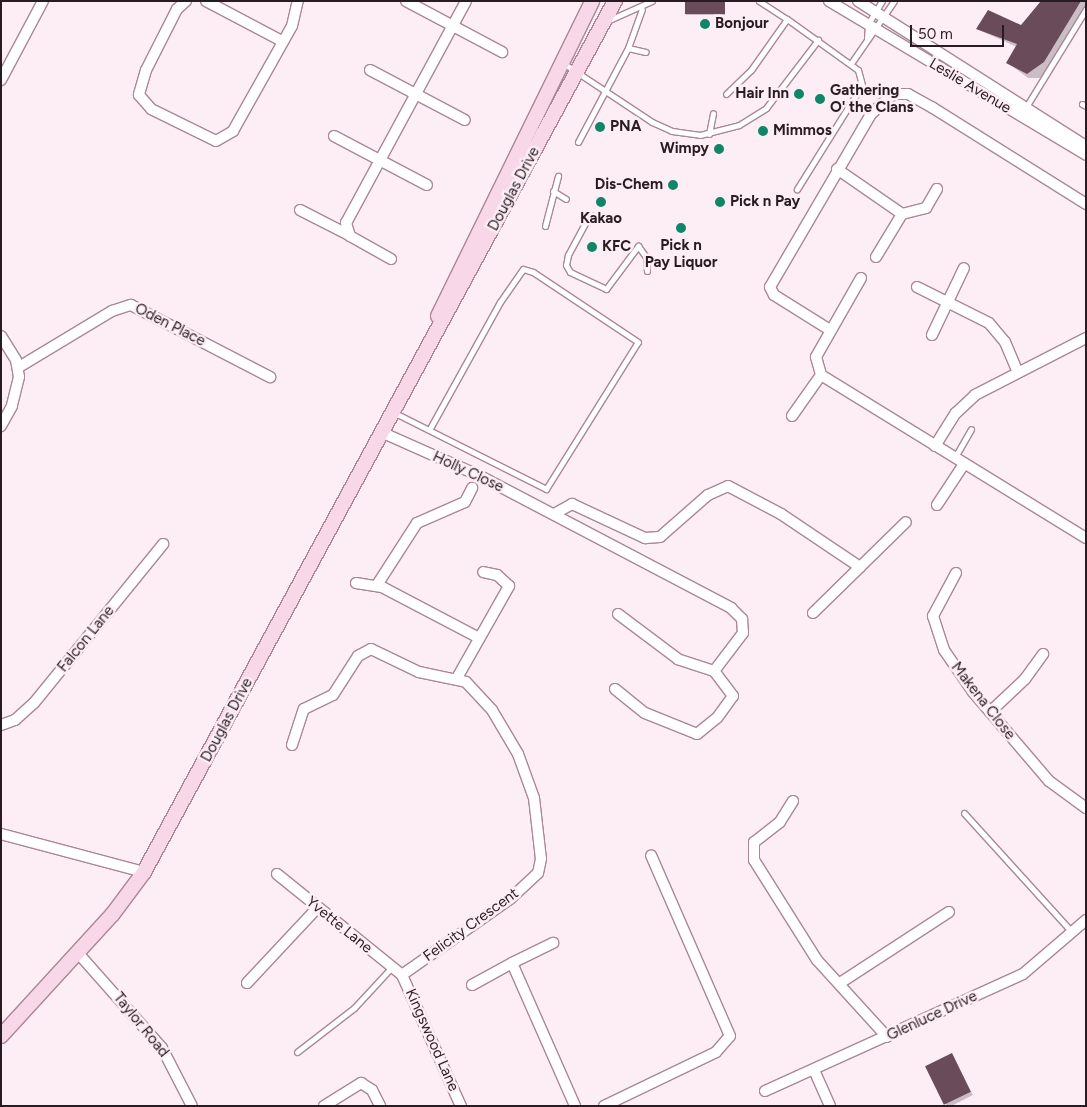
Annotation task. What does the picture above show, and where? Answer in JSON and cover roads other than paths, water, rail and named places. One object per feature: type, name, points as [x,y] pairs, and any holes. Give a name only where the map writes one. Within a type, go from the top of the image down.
[{"type":"street","points":[[1,80],[43,1]]},
{"type":"street","points":[[186,1],[177,9],[155,52],[139,95],[151,109],[206,138],[221,140],[233,130],[294,22],[298,1]]},
{"type":"street","points":[[206,1],[282,41]]},
{"type":"street","points":[[406,1],[502,52]]},
{"type":"street","points":[[347,234],[346,223],[466,1]]},
{"type":"street","name":"Douglas Drive","points":[[411,376],[561,61],[592,1]]},
{"type":"street","name":"Douglas Drive","points":[[1,1036],[78,953],[144,872],[615,1]]},
{"type":"street","name":"Leslie Avenue","points":[[829,1],[1086,155]]},
{"type":"street","name":"Leslie Avenue","points":[[858,1],[1086,146]]},
{"type":"street","points":[[370,70],[465,120]]},
{"type":"street","points":[[830,330],[770,290],[837,169],[876,108],[893,94],[903,92],[1086,204]]},
{"type":"street","points":[[334,136],[427,185]]},
{"type":"street","points":[[837,169],[902,214]]},
{"type":"street","points":[[876,258],[902,214],[926,208],[937,190]]},
{"type":"street","points":[[300,210],[391,258]]},
{"type":"street","points":[[932,335],[964,268]]},
{"type":"street","points":[[861,278],[816,357],[821,375],[1086,538]]},
{"type":"street","points":[[917,287],[948,300],[995,329],[1017,370]]},
{"type":"street","name":"Oden Place","points":[[19,367],[112,311],[131,305],[270,377]]},
{"type":"street","points":[[1,336],[19,367],[16,396],[1,426]]},
{"type":"street","points":[[935,446],[964,404],[1017,370],[1086,338]]},
{"type":"street","points":[[792,416],[821,375]]},
{"type":"street","name":"Holly Close","points":[[381,432],[554,514],[740,615],[743,633],[714,671]]},
{"type":"street","points":[[937,505],[964,464]]},
{"type":"street","points":[[554,514],[568,505],[578,506],[645,538],[660,537],[708,495],[728,486],[782,514],[860,567]]},
{"type":"street","points":[[377,585],[416,523],[465,502],[472,488]]},
{"type":"street","points":[[813,613],[906,522]]},
{"type":"street","name":"Falcon Lane","points":[[1,725],[15,720],[34,703],[163,544]]},
{"type":"street","points":[[292,745],[304,709],[333,695],[365,650],[419,672],[457,678],[510,586],[497,575],[483,572]]},
{"type":"street","name":"Makena Close","points":[[956,573],[934,610],[934,626],[949,658],[990,712],[1057,789],[1086,808]]},
{"type":"street","points":[[356,583],[377,585],[480,638]]},
{"type":"street","points":[[616,689],[645,713],[697,734],[717,718],[733,696],[714,671],[678,659],[618,614]]},
{"type":"street","points":[[990,712],[1026,679],[1043,654]]},
{"type":"street","name":"Felicity Crescent","points":[[402,975],[538,873],[541,859],[534,798],[525,769],[487,704],[457,678]]},
{"type":"street","points":[[793,801],[780,822],[754,842],[754,860],[817,960],[840,983],[887,1037]]},
{"type":"street","points":[[1,834],[144,872]]},
{"type":"street","points":[[604,1106],[618,1103],[716,1052],[730,1036],[651,855]]},
{"type":"street","name":"Yvette Lane","points":[[277,874],[402,975]]},
{"type":"street","points":[[248,983],[318,907]]},
{"type":"street","points":[[840,983],[949,912]]},
{"type":"street","name":"Glenluce Drive","points":[[765,1091],[1024,974],[1086,920]]},
{"type":"street","points":[[472,986],[512,963],[553,943]]},
{"type":"street","name":"Taylor Road","points":[[78,953],[162,1048],[192,1106]]},
{"type":"street","points":[[512,963],[575,1106]]},
{"type":"street","name":"Kingswood Lane","points":[[402,975],[461,1106]]},
{"type":"street","points":[[814,1070],[830,1106]]},
{"type":"street","points":[[324,1106],[361,1083],[372,1090],[380,1106]]},
{"type":"lane","points":[[604,22],[642,9],[652,1]]},
{"type":"lane","points":[[760,1],[852,62],[862,77],[862,85],[797,189]]},
{"type":"lane","points":[[866,39],[880,15],[882,1]]},
{"type":"lane","points":[[852,62],[880,15],[894,1]]},
{"type":"lane","points":[[578,142],[628,48],[642,9]]},
{"type":"lane","points":[[1026,108],[1086,9]]},
{"type":"lane","points":[[726,94],[751,70],[787,19]]},
{"type":"lane","points":[[561,61],[672,131],[709,134],[739,125],[766,108],[818,40]]},
{"type":"lane","points":[[628,48],[646,52]]},
{"type":"lane","points":[[709,134],[713,113]]},
{"type":"lane","points":[[546,226],[558,176]]},
{"type":"lane","points":[[553,191],[566,199]]},
{"type":"lane","points":[[590,214],[566,260],[574,275],[606,289],[638,246],[646,257],[647,271]]},
{"type":"lane","points":[[392,412],[546,489],[638,342],[533,272],[523,270],[500,302],[429,430]]},
{"type":"lane","points":[[954,458],[971,428]]},
{"type":"lane","points":[[964,813],[1072,933]]},
{"type":"lane","points":[[297,1052],[354,1008],[392,967]]},
{"type":"place","name":"Bonjour","points":[[705,24]]},
{"type":"place","name":"Hair Inn","points":[[799,94]]},
{"type":"place","name":"Gathering O' the Clans","points":[[820,99]]},
{"type":"place","name":"PNA","points":[[600,127]]},
{"type":"place","name":"Mimmos","points":[[763,131]]},
{"type":"place","name":"Wimpy","points":[[719,149]]},
{"type":"place","name":"Dis-Chem","points":[[673,185]]},
{"type":"place","name":"Kakao","points":[[601,202]]},
{"type":"place","name":"Pick n Pay","points":[[720,202]]},
{"type":"place","name":"Pick n Pay Liquor","points":[[681,228]]},
{"type":"place","name":"KFC","points":[[592,247]]}]
